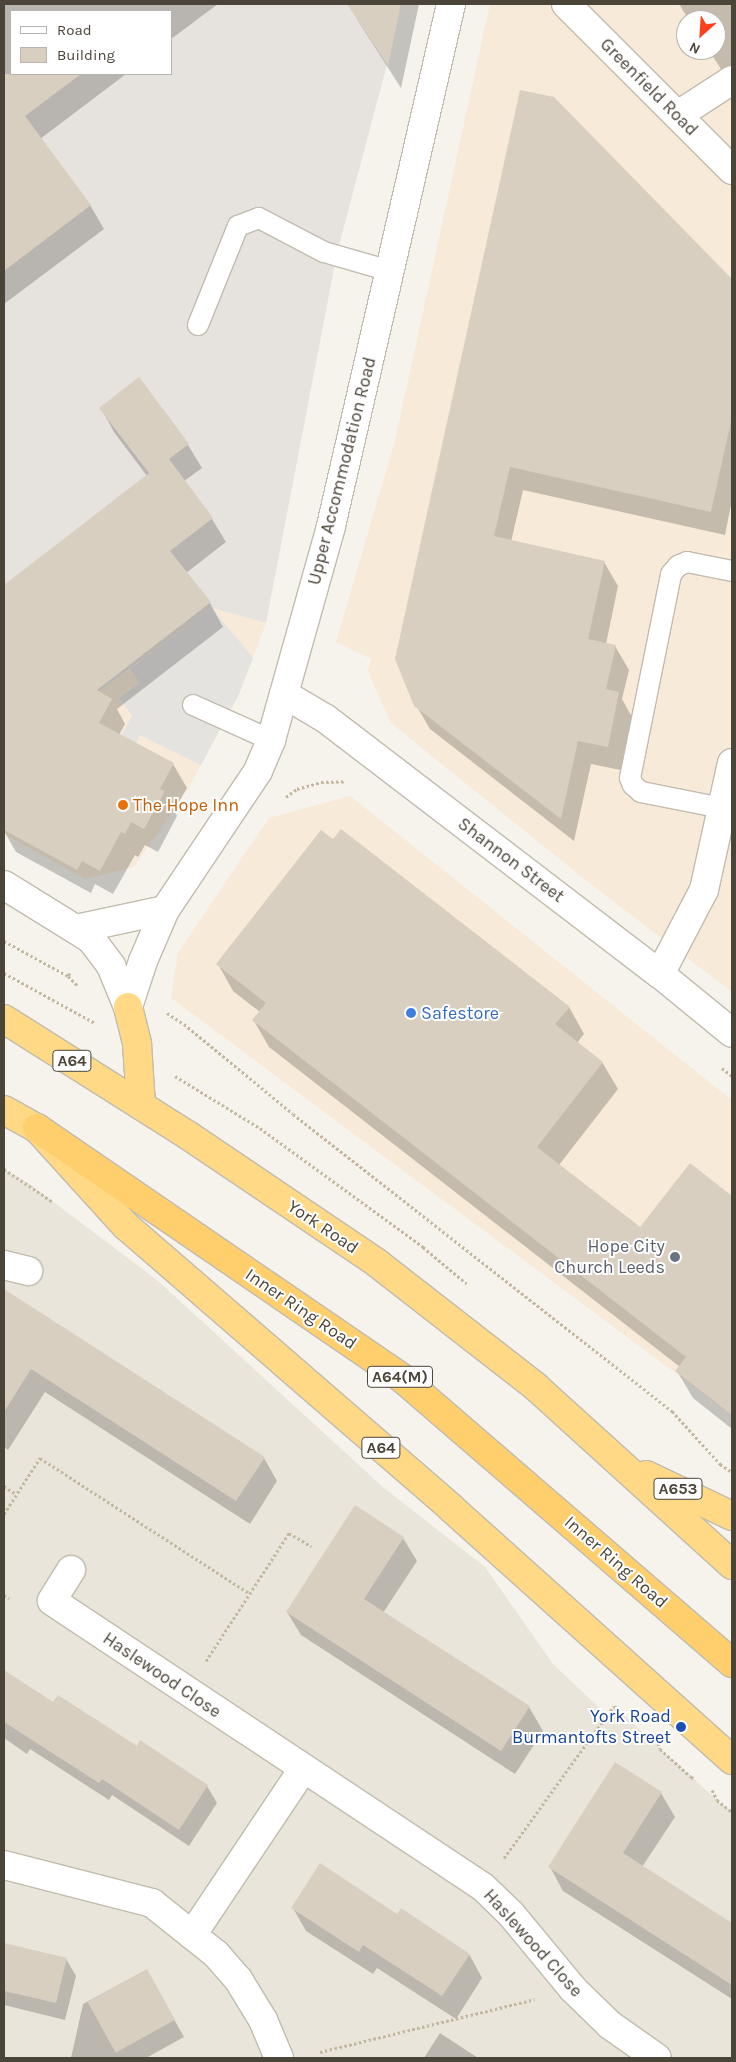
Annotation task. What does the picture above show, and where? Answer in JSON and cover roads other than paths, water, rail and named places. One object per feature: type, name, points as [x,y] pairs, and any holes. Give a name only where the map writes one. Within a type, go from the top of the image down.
[{"type":"highway","points":[[128,1007],[137,1044],[141,1104]]},
{"type":"highway","name":"York Road","points":[[4,1019],[141,1104],[377,1263],[536,1387],[622,1464]]},
{"type":"highway","name":"A64","points":[[4,1110],[37,1128],[126,1226],[450,1507],[732,1760]]},
{"type":"highway","name":"Inner Ring Road","points":[[37,1128],[403,1379],[732,1664]]},
{"type":"highway","name":"A653","points":[[622,1464],[732,1516]]},
{"type":"highway","name":"A64","points":[[622,1464],[732,1565]]},
{"type":"street","name":"Upper Accommodation Road","points":[[128,1007],[143,961],[165,910],[258,771],[271,740],[331,526],[451,4]]},
{"type":"street","name":"Greenfield Road","points":[[566,4],[732,170]]},
{"type":"street","points":[[678,115],[732,80]]},
{"type":"street","name":"Shannon Street","points":[[284,694],[326,719],[660,974],[732,1033]]},
{"type":"street","points":[[660,974],[704,890],[732,762]]},
{"type":"street","points":[[4,885],[91,939],[111,966],[128,1007]]},
{"type":"street","points":[[76,929],[165,910]]},
{"type":"street","name":"Haslewood Close","points":[[71,1570],[52,1601],[483,1887],[511,1914],[573,1989],[610,2025],[657,2058]]},
{"type":"street","points":[[192,1935],[303,1769]]},
{"type":"street","points":[[4,1865],[152,1903],[216,1954],[238,1979],[263,2020],[279,2058]]},
{"type":"lane","points":[[198,325],[238,226],[260,218],[324,252],[390,271]]},
{"type":"lane","points":[[722,808],[641,792],[633,785],[630,778],[671,574],[678,566],[687,562],[732,571]]},
{"type":"lane","points":[[193,705],[271,740]]},
{"type":"place","name":"The Hope Inn","points":[[123,805]]},
{"type":"place","name":"Safestore","points":[[411,1013]]},
{"type":"place","name":"Hope City Church Leeds","points":[[675,1257]]},
{"type":"place","name":"York Road Burmantofts Street","points":[[681,1727]]}]
